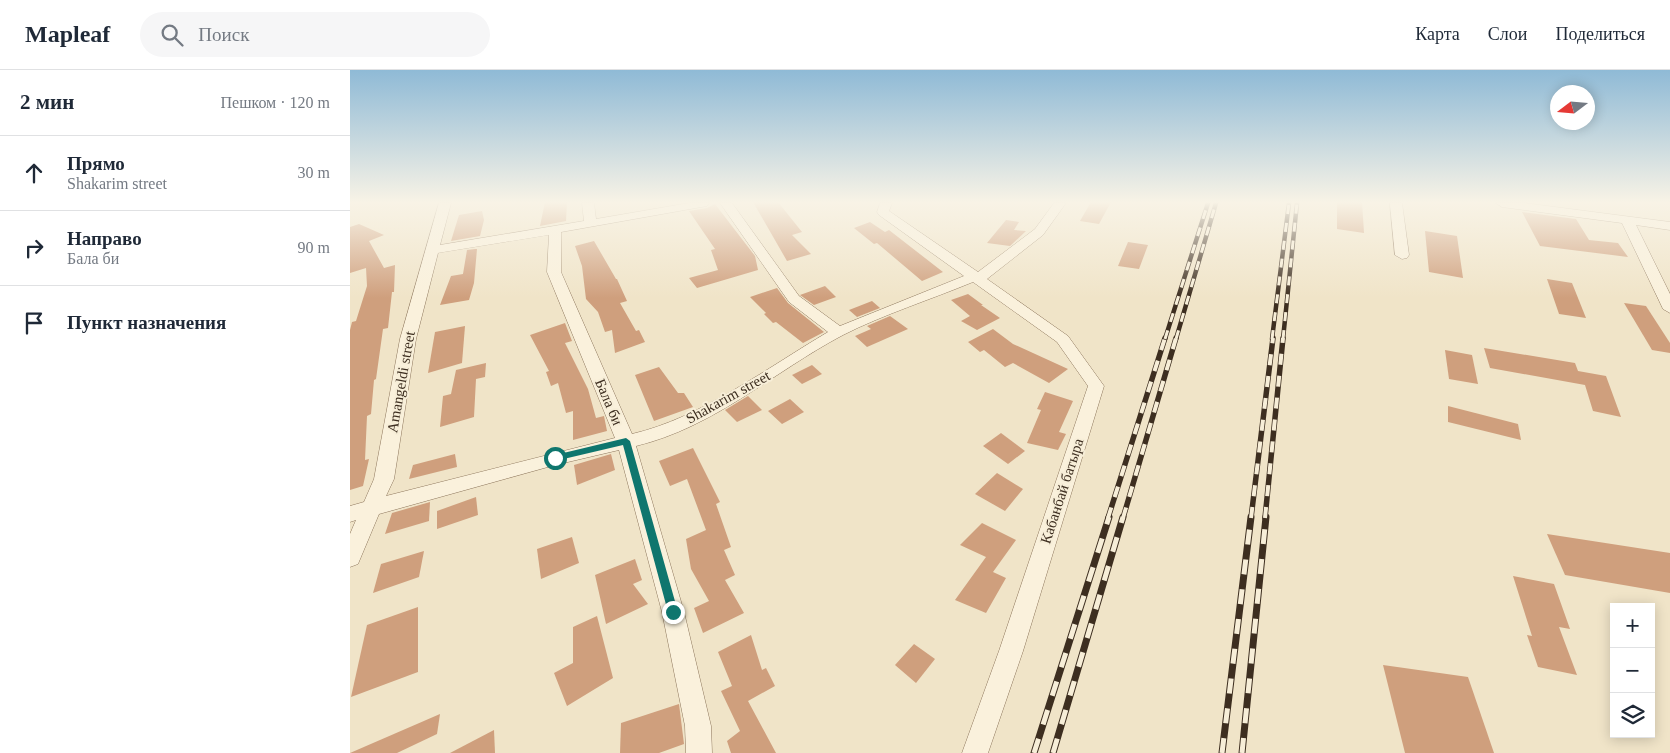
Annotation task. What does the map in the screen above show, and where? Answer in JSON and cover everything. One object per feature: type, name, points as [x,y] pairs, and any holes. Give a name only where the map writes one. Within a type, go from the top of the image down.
[{"type":"street","name":"Amangeldi street","points":[[350,558],[384,479],[408,339],[436,235]]},
{"type":"street","points":[[432,250],[525,235]]},
{"type":"street","name":"Бала би","points":[[555,235],[554,272],[626,441],[673,612],[698,726],[699,753]]},
{"type":"street","points":[[749,235],[794,299],[838,332]]},
{"type":"street","points":[[916,235],[978,277]]},
{"type":"street","name":"Shakarim street","points":[[350,514],[650,436],[706,413],[838,332],[978,277],[1035,235]]},
{"type":"street","points":[[1400,235],[1402,255]]},
{"type":"street","points":[[1634,235],[1670,309]]},
{"type":"street","name":"Кабанбай батыра","points":[[975,753],[1011,651],[1096,386],[1063,339],[978,277]]},
{"type":"building","points":[[350,235],[384,235],[369,241],[384,268],[395,265],[394,292],[392,292],[388,328],[383,329],[376,379],[374,380],[371,414],[367,416],[365,460],[369,459],[363,486],[350,490],[350,330],[352,322],[356,321],[367,286],[366,268],[350,273]]},
{"type":"building","points":[[453,235],[480,235],[480,236],[451,241]]},
{"type":"building","points":[[705,235],[739,235],[755,256],[758,270],[697,288],[689,278],[718,270],[711,250],[715,249]]},
{"type":"building","points":[[772,235],[792,235],[811,254],[787,261]]},
{"type":"building","points":[[863,235],[895,235],[943,272],[922,281],[877,243],[874,244]]},
{"type":"building","points":[[994,235],[1022,235],[1010,246],[987,243]]},
{"type":"building","points":[[1425,235],[1457,236],[1463,278],[1429,272]]},
{"type":"building","points":[[1534,235],[1586,235],[1589,240],[1618,243],[1628,257],[1540,246]]},
{"type":"building","points":[[594,241],[617,279],[627,301],[620,303],[636,331],[639,330],[645,342],[615,353],[612,330],[605,332],[598,312],[586,299],[582,266],[575,246]]},
{"type":"building","points":[[1128,242],[1148,245],[1139,269],[1118,266]]},
{"type":"building","points":[[477,249],[474,283],[469,300],[440,305],[451,276],[463,274],[467,250]]},
{"type":"building","points":[[1547,279],[1572,283],[1586,318],[1559,314]]},
{"type":"building","points":[[825,286],[836,297],[814,305],[800,295]]},
{"type":"building","points":[[777,288],[788,303],[824,332],[803,343],[776,322],[773,323],[750,297]]},
{"type":"building","points":[[968,294],[1000,318],[977,330],[961,321],[970,316],[951,300]]},
{"type":"building","points":[[872,301],[880,308],[857,317],[849,310]]},
{"type":"building","points":[[1624,303],[1646,306],[1670,343],[1670,353],[1652,350]]},
{"type":"building","points":[[890,316],[908,329],[867,347],[855,336],[871,329],[867,326]]},
{"type":"building","points":[[565,323],[572,341],[565,343],[588,389],[596,418],[604,416],[607,431],[573,440],[573,411],[566,413],[558,383],[551,386],[546,372],[549,371],[530,335]]},
{"type":"building","points":[[465,326],[462,363],[428,373],[435,332]]},
{"type":"building","points":[[993,329],[1013,344],[1068,369],[1049,383],[1013,363],[1005,367],[984,350],[980,352],[968,342]]},
{"type":"building","points":[[1484,348],[1575,363],[1578,371],[1606,376],[1621,417],[1593,411],[1585,385],[1490,368]]},
{"type":"building","points":[[1445,350],[1472,355],[1478,384],[1449,379]]},
{"type":"building","points":[[486,363],[485,377],[476,379],[474,417],[440,427],[443,396],[451,394],[456,370]]},
{"type":"building","points":[[812,365],[822,374],[802,384],[792,375]]},
{"type":"building","points":[[659,367],[678,393],[684,393],[693,407],[654,421],[635,375]]},
{"type":"building","points":[[1045,392],[1073,401],[1059,432],[1066,434],[1058,450],[1027,443],[1041,410],[1037,409]]},
{"type":"building","points":[[748,396],[762,410],[737,422],[725,410]]},
{"type":"building","points":[[790,399],[804,412],[782,424],[768,411]]},
{"type":"building","points":[[1448,406],[1518,424],[1521,440],[1448,422]]},
{"type":"building","points":[[1001,433],[1025,451],[1008,464],[983,446]]},
{"type":"building","points":[[693,448],[720,502],[716,504],[731,547],[724,550],[735,575],[725,580],[744,613],[703,633],[694,608],[709,601],[691,569],[686,539],[706,530],[687,479],[670,486],[659,461]]},
{"type":"building","points":[[455,454],[457,467],[409,479],[413,465]]},
{"type":"building","points":[[611,454],[615,470],[577,485],[574,465]]},
{"type":"building","points":[[997,473],[1023,489],[1005,511],[975,494]]},
{"type":"building","points":[[476,497],[478,515],[437,529],[437,511]]},
{"type":"building","points":[[430,502],[429,521],[385,534],[392,513]]},
{"type":"building","points":[[982,523],[1016,540],[993,572],[1006,578],[986,613],[955,600],[986,557],[960,545]]},
{"type":"building","points":[[1547,534],[1670,553],[1670,593],[1565,575]]},
{"type":"building","points":[[572,537],[579,563],[541,579],[537,549]]},
{"type":"building","points":[[424,551],[419,577],[373,593],[381,564]]},
{"type":"building","points":[[635,559],[642,580],[633,584],[648,604],[606,624],[595,575]]},
{"type":"building","points":[[1513,576],[1554,584],[1570,629],[1559,627],[1577,675],[1538,667],[1527,635],[1532,636]]},
{"type":"building","points":[[418,607],[418,672],[351,697],[367,625]]},
{"type":"building","points":[[597,616],[613,678],[567,706],[554,673],[573,663],[573,627]]},
{"type":"building","points":[[751,635],[762,670],[766,668],[775,686],[748,701],[776,753],[731,753],[727,741],[740,731],[721,691],[732,686],[718,652]]},
{"type":"building","points":[[914,644],[935,659],[916,683],[895,665]]},
{"type":"building","points":[[1383,665],[1468,677],[1494,753],[1405,753]]},
{"type":"building","points":[[679,704],[684,744],[659,753],[620,753],[621,723]]},
{"type":"building","points":[[440,714],[437,734],[397,753],[350,753]]},
{"type":"building","points":[[494,730],[495,753],[450,753]]},
{"type":"railway","points":[[1165,339],[1198,235]]},
{"type":"railway","points":[[1176,339],[1207,235]]},
{"type":"railway","points":[[1272,339],[1285,235]]},
{"type":"railway","points":[[1283,339],[1294,235]]},
{"type":"railway","points":[[1108,518],[1165,338]]},
{"type":"railway","points":[[1123,518],[1176,338]]},
{"type":"railway","points":[[1251,518],[1273,338]]},
{"type":"railway","points":[[1265,518],[1283,338]]},
{"type":"railway","points":[[1034,753],[1109,517]]},
{"type":"railway","points":[[1053,753],[1123,517]]},
{"type":"railway","points":[[1222,753],[1251,517]]},
{"type":"railway","points":[[1242,753],[1266,517]]},
{"type":"route","points":[[555,458],[626,441],[673,612]]}]
